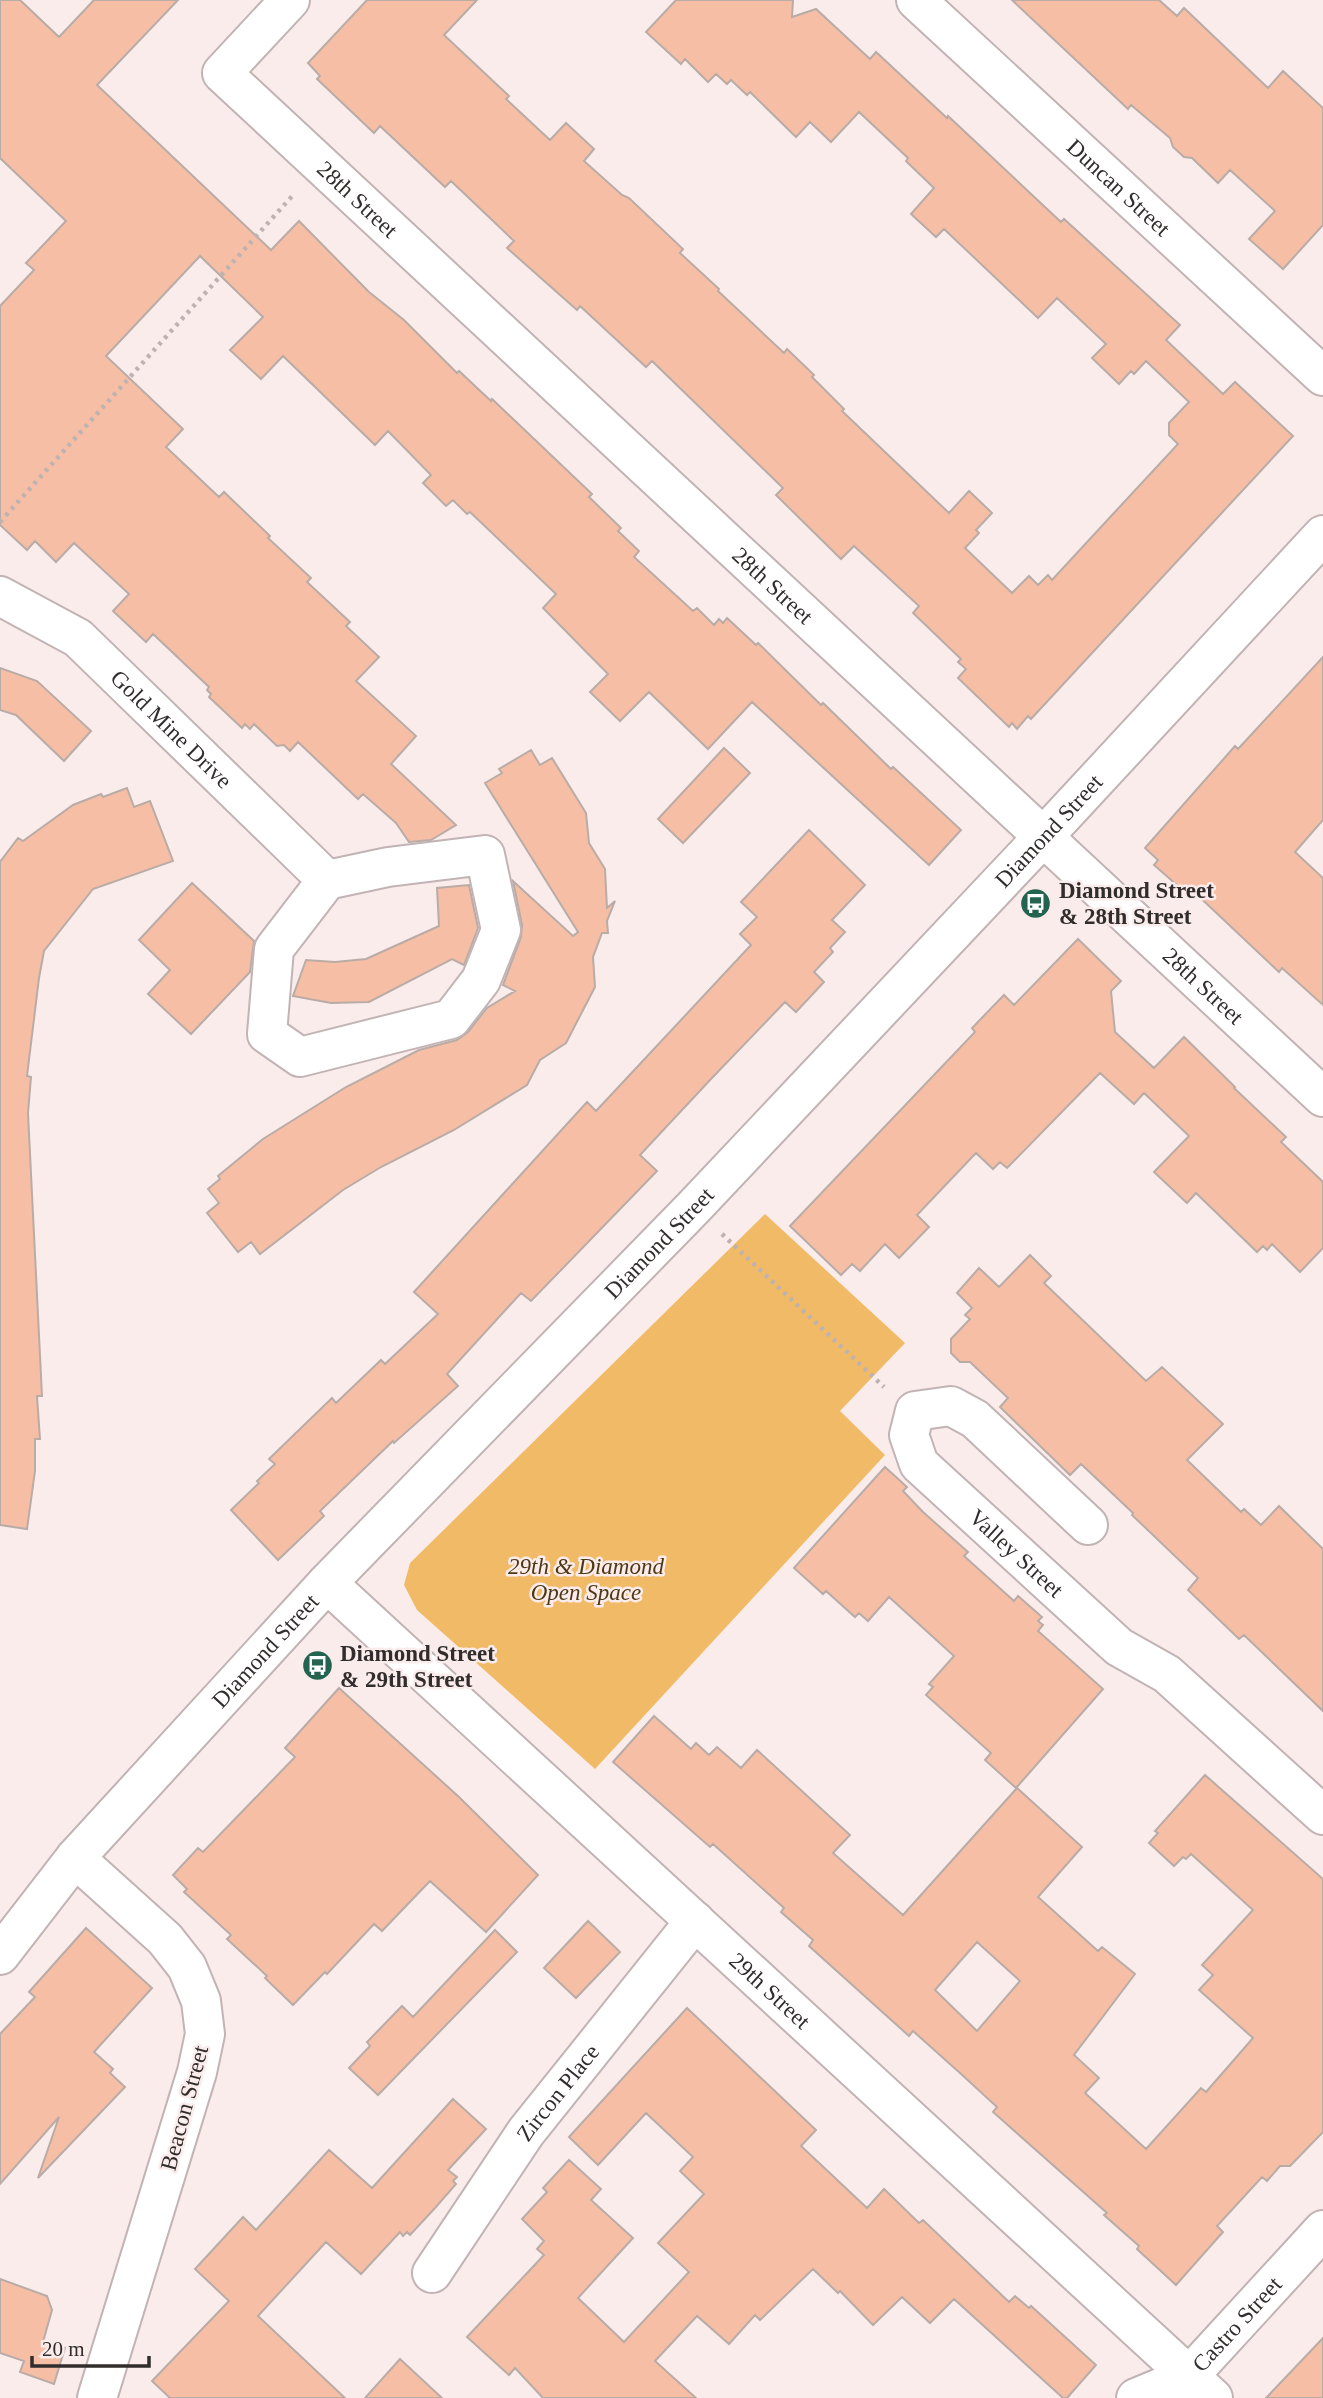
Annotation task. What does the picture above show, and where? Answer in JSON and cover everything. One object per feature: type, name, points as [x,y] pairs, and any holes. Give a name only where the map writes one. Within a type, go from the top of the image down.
[{"type":"street","name":"28th Street","points":[[290,0],[222,73],[1323,1097]]},
{"type":"street","name":"Duncan Street","points":[[916,0],[1323,376]]},
{"type":"street","name":"Diamond Street","points":[[0,1955],[75,1858],[327,1583],[694,1207],[1323,535]]},
{"type":"street","name":"Gold Mine Drive","points":[[0,596],[78,638],[327,880]]},
{"type":"street","points":[[485,855],[501,930],[481,980],[451,1019],[300,1057],[267,1034],[274,949],[327,880],[388,867],[485,855]]},
{"type":"street","points":[[915,1411],[951,1406],[975,1419],[1088,1525]]},
{"type":"street","name":"Valley Street","points":[[915,1411],[909,1435],[919,1464],[1119,1647],[1167,1674],[1323,1815]]},
{"type":"street","name":"29th Street","points":[[327,1583],[695,1921],[1193,2391]]},
{"type":"street","name":"Beacon Street","points":[[75,1858],[165,1939],[187,1967],[201,2001],[205,2034],[197,2072],[97,2398]]},
{"type":"street","name":"Zircon Place","points":[[432,2273],[526,2132],[695,1921]]},
{"type":"street","name":"Castro Street","points":[[1136,2398],[1193,2391],[1323,2230]]},
{"type":"path","points":[[0,522],[320,165]]},
{"type":"path","points":[[694,1207],[873,1377],[915,1411]]},
{"type":"green space","name":"29th & Diamond Open Space","points":[[765,1214],[905,1343],[840,1411],[885,1455],[595,1769],[417,1610],[404,1585],[410,1563]]},
{"type":"building","points":[[0,0],[20,0],[59,37],[94,0],[178,0],[97,85],[271,250],[299,221],[369,292],[404,320],[457,373],[459,371],[491,401],[492,399],[592,494],[589,497],[621,528],[618,531],[639,551],[634,557],[693,611],[697,608],[714,625],[719,619],[723,623],[727,618],[756,645],[758,643],[821,705],[823,703],[891,769],[893,767],[961,830],[929,865],[752,702],[708,749],[649,692],[620,721],[590,692],[608,674],[543,608],[556,594],[470,512],[467,514],[453,500],[446,506],[423,483],[431,475],[388,431],[375,445],[283,356],[261,379],[230,350],[263,317],[200,256],[106,356],[183,429],[166,447],[219,497],[224,492],[270,536],[268,538],[311,578],[307,582],[350,622],[346,626],[379,657],[356,681],[416,736],[391,764],[456,825],[431,840],[409,842],[396,823],[363,794],[358,799],[298,742],[290,751],[284,745],[277,746],[254,724],[250,729],[245,724],[242,728],[209,697],[209,687],[153,634],[146,642],[113,611],[129,594],[74,543],[56,562],[35,541],[27,550],[0,525],[0,306],[34,270],[26,263],[66,221],[0,158]]},
{"type":"building","points":[[367,0],[477,0],[444,35],[509,96],[506,99],[550,140],[566,123],[594,149],[584,161],[622,195],[629,198],[683,249],[680,253],[784,353],[787,349],[814,375],[812,377],[844,409],[842,411],[949,513],[969,491],[992,513],[976,530],[979,533],[965,548],[1012,593],[1029,576],[1038,585],[1048,575],[1052,580],[1178,444],[1169,435],[1169,423],[1189,402],[1146,361],[1134,374],[1131,371],[1119,384],[1092,358],[1106,344],[1057,298],[1038,318],[944,229],[936,237],[911,214],[934,188],[906,161],[908,158],[859,112],[831,142],[810,122],[796,137],[750,92],[747,95],[731,80],[727,84],[716,74],[708,82],[685,59],[681,64],[646,32],[676,0],[793,0],[792,17],[816,9],[870,59],[876,52],[1061,222],[1064,219],[1180,325],[1166,340],[1223,394],[1235,382],[1293,436],[1031,719],[1028,716],[1017,729],[1012,723],[1009,727],[958,678],[966,669],[958,662],[961,659],[913,613],[919,606],[854,546],[841,559],[776,495],[783,488],[652,361],[646,367],[580,306],[577,310],[507,248],[514,241],[451,181],[445,187],[380,126],[374,133],[317,79],[320,76],[308,63]]},
{"type":"building","points":[[1012,0],[1159,0],[1177,16],[1184,8],[1268,88],[1283,71],[1323,108],[1323,225],[1283,269],[1249,239],[1275,211],[1230,170],[1218,183],[1192,158],[1184,157],[1173,147],[1170,138],[1131,105],[1128,109]]},
{"type":"building","points":[[1323,657],[1323,820],[1295,852],[1323,878],[1323,1005],[1282,968],[1279,972],[1191,889],[1187,894],[1154,865],[1158,860],[1145,848],[1235,746],[1238,749]]},
{"type":"building","points":[[0,668],[37,681],[91,731],[64,761],[16,715],[0,710]]},
{"type":"building","points":[[724,748],[750,773],[683,843],[658,819]]},
{"type":"building","points":[[531,750],[540,765],[552,758],[586,813],[589,843],[605,869],[607,908],[615,901],[607,921],[608,933],[602,933],[593,957],[595,987],[566,1043],[540,1060],[527,1085],[454,1130],[381,1167],[343,1190],[260,1254],[251,1242],[238,1252],[207,1213],[219,1203],[208,1189],[220,1179],[218,1176],[263,1139],[346,1087],[419,1050],[457,1040],[468,1032],[487,1008],[515,991],[503,985],[521,937],[522,925],[513,881],[573,936],[578,932],[485,783],[502,773],[499,769]]},
{"type":"building","points":[[127,788],[134,807],[150,801],[173,861],[93,889],[44,951],[27,1076],[31,1077],[28,1113],[42,1396],[37,1396],[40,1439],[35,1439],[35,1471],[27,1529],[0,1525],[0,862],[18,838],[23,841],[73,805]]},
{"type":"building","points":[[809,830],[865,885],[832,920],[845,932],[830,948],[833,952],[814,972],[824,982],[796,1012],[785,1002],[711,1079],[640,1155],[657,1171],[531,1301],[521,1293],[447,1374],[458,1386],[394,1443],[393,1441],[320,1511],[324,1516],[278,1560],[231,1510],[275,1464],[269,1459],[332,1398],[336,1403],[381,1360],[385,1364],[438,1314],[414,1292],[587,1102],[596,1111],[751,945],[740,934],[757,917],[741,902]]},
{"type":"building","points":[[192,883],[254,941],[250,972],[191,1034],[148,994],[170,970],[139,940]]},
{"type":"building","points":[[469,885],[478,928],[464,965],[452,959],[369,1002],[331,1003],[293,996],[306,960],[335,962],[366,959],[439,926],[437,888]]},
{"type":"building","points":[[1078,939],[1121,981],[1111,991],[1115,1032],[1154,1068],[1184,1037],[1286,1137],[1281,1142],[1323,1182],[1323,1248],[1300,1272],[1272,1244],[1267,1250],[1263,1246],[1257,1252],[1196,1193],[1187,1203],[1154,1172],[1189,1136],[1144,1093],[1134,1104],[1100,1073],[1007,1168],[1000,1162],[993,1169],[976,1153],[917,1215],[929,1227],[899,1258],[885,1244],[860,1271],[852,1264],[841,1275],[790,1226],[975,1032],[972,1028],[1004,995],[1014,1005]]},
{"type":"building","points":[[1030,1255],[1051,1276],[1044,1283],[1146,1381],[1162,1367],[1223,1424],[1187,1460],[1241,1512],[1244,1509],[1261,1525],[1279,1506],[1323,1549],[1323,1711],[1244,1635],[1239,1639],[1188,1590],[1198,1578],[1132,1515],[1133,1513],[1081,1464],[1070,1475],[1000,1407],[1008,1398],[970,1362],[960,1362],[951,1353],[951,1339],[970,1319],[965,1315],[972,1308],[957,1293],[979,1268],[999,1287]]},
{"type":"building","points":[[885,1467],[907,1487],[903,1491],[923,1512],[968,1552],[964,1556],[1014,1601],[1018,1596],[1042,1617],[1038,1621],[1043,1625],[1038,1631],[1103,1689],[1016,1788],[985,1760],[991,1753],[926,1695],[933,1687],[929,1684],[954,1656],[889,1597],[868,1621],[859,1613],[855,1617],[826,1591],[823,1594],[794,1568]]},
{"type":"building","points":[[339,1688],[459,1797],[538,1875],[486,1932],[430,1881],[382,1931],[374,1924],[327,1974],[325,1972],[293,2005],[265,1978],[267,1976],[227,1939],[231,1935],[184,1892],[187,1889],[173,1875],[198,1848],[203,1852],[295,1757],[285,1748]]},
{"type":"building","points":[[654,1716],[691,1749],[696,1743],[709,1755],[717,1747],[741,1768],[757,1750],[850,1835],[833,1853],[903,1915],[1017,1788],[1082,1847],[1038,1897],[1098,1951],[1102,1947],[1135,1974],[1074,2055],[1099,2078],[1085,2093],[1146,2149],[1201,2088],[1206,2092],[1253,2038],[1199,1990],[1213,1975],[1202,1965],[1253,1910],[1191,1854],[1186,1859],[1183,1857],[1174,1866],[1149,1843],[1158,1833],[1155,1831],[1205,1775],[1323,1879],[1323,2132],[1290,2166],[1280,2166],[1267,2181],[1262,2177],[1217,2226],[1223,2232],[1176,2285],[1137,2249],[1139,2246],[1104,2215],[1107,2213],[993,2112],[997,2107],[913,2031],[909,2036],[809,1946],[813,1940],[781,1912],[784,1908],[713,1844],[710,1847],[613,1762]],"holes":[[[977,1942],[1020,1981],[977,2031],[935,1990]]]},
{"type":"building","points":[[588,1921],[620,1952],[576,1998],[544,1968]]},
{"type":"building","points":[[86,1928],[152,1988],[94,2052],[113,2069],[110,2073],[125,2087],[38,2178],[59,2117],[0,2184],[0,2034],[35,1997],[29,1992]]},
{"type":"building","points":[[495,1930],[517,1952],[378,2095],[349,2068],[370,2046],[367,2042],[402,2006],[413,2017]]},
{"type":"building","points":[[687,2008],[816,2130],[801,2146],[867,2208],[884,2189],[919,2223],[923,2220],[1009,2302],[1015,2296],[1029,2308],[1031,2306],[1096,2365],[1067,2398],[1063,2398],[954,2299],[930,2323],[902,2297],[873,2325],[840,2291],[838,2293],[813,2269],[760,2320],[755,2315],[729,2344],[697,2316],[655,2361],[696,2398],[543,2398],[515,2368],[509,2375],[467,2337],[544,2255],[537,2249],[544,2241],[522,2219],[547,2192],[543,2188],[569,2160],[601,2189],[591,2200],[633,2238],[578,2298],[624,2342],[689,2272],[658,2243],[704,2194],[680,2171],[693,2157],[646,2113],[598,2165],[569,2137]]},
{"type":"building","points":[[453,2099],[486,2129],[448,2170],[457,2177],[453,2181],[456,2184],[435,2208],[410,2235],[407,2232],[403,2236],[400,2232],[361,2274],[326,2242],[258,2316],[345,2398],[170,2398],[152,2381],[229,2301],[195,2269],[243,2217],[256,2230],[329,2150],[372,2188]]},
{"type":"building","points":[[0,2279],[47,2296],[52,2310],[43,2342],[65,2348],[54,2384],[20,2372],[24,2361],[0,2353]]},
{"type":"building","points":[[1323,2338],[1323,2398],[1266,2398]]},
{"type":"building","points":[[400,2359],[442,2398],[365,2398]]},
{"type":"place","name":"Diamond Street & 28th Street","points":[[1036,903]]},
{"type":"place","name":"Diamond Street & 29th Street","points":[[317,1666]]}]
